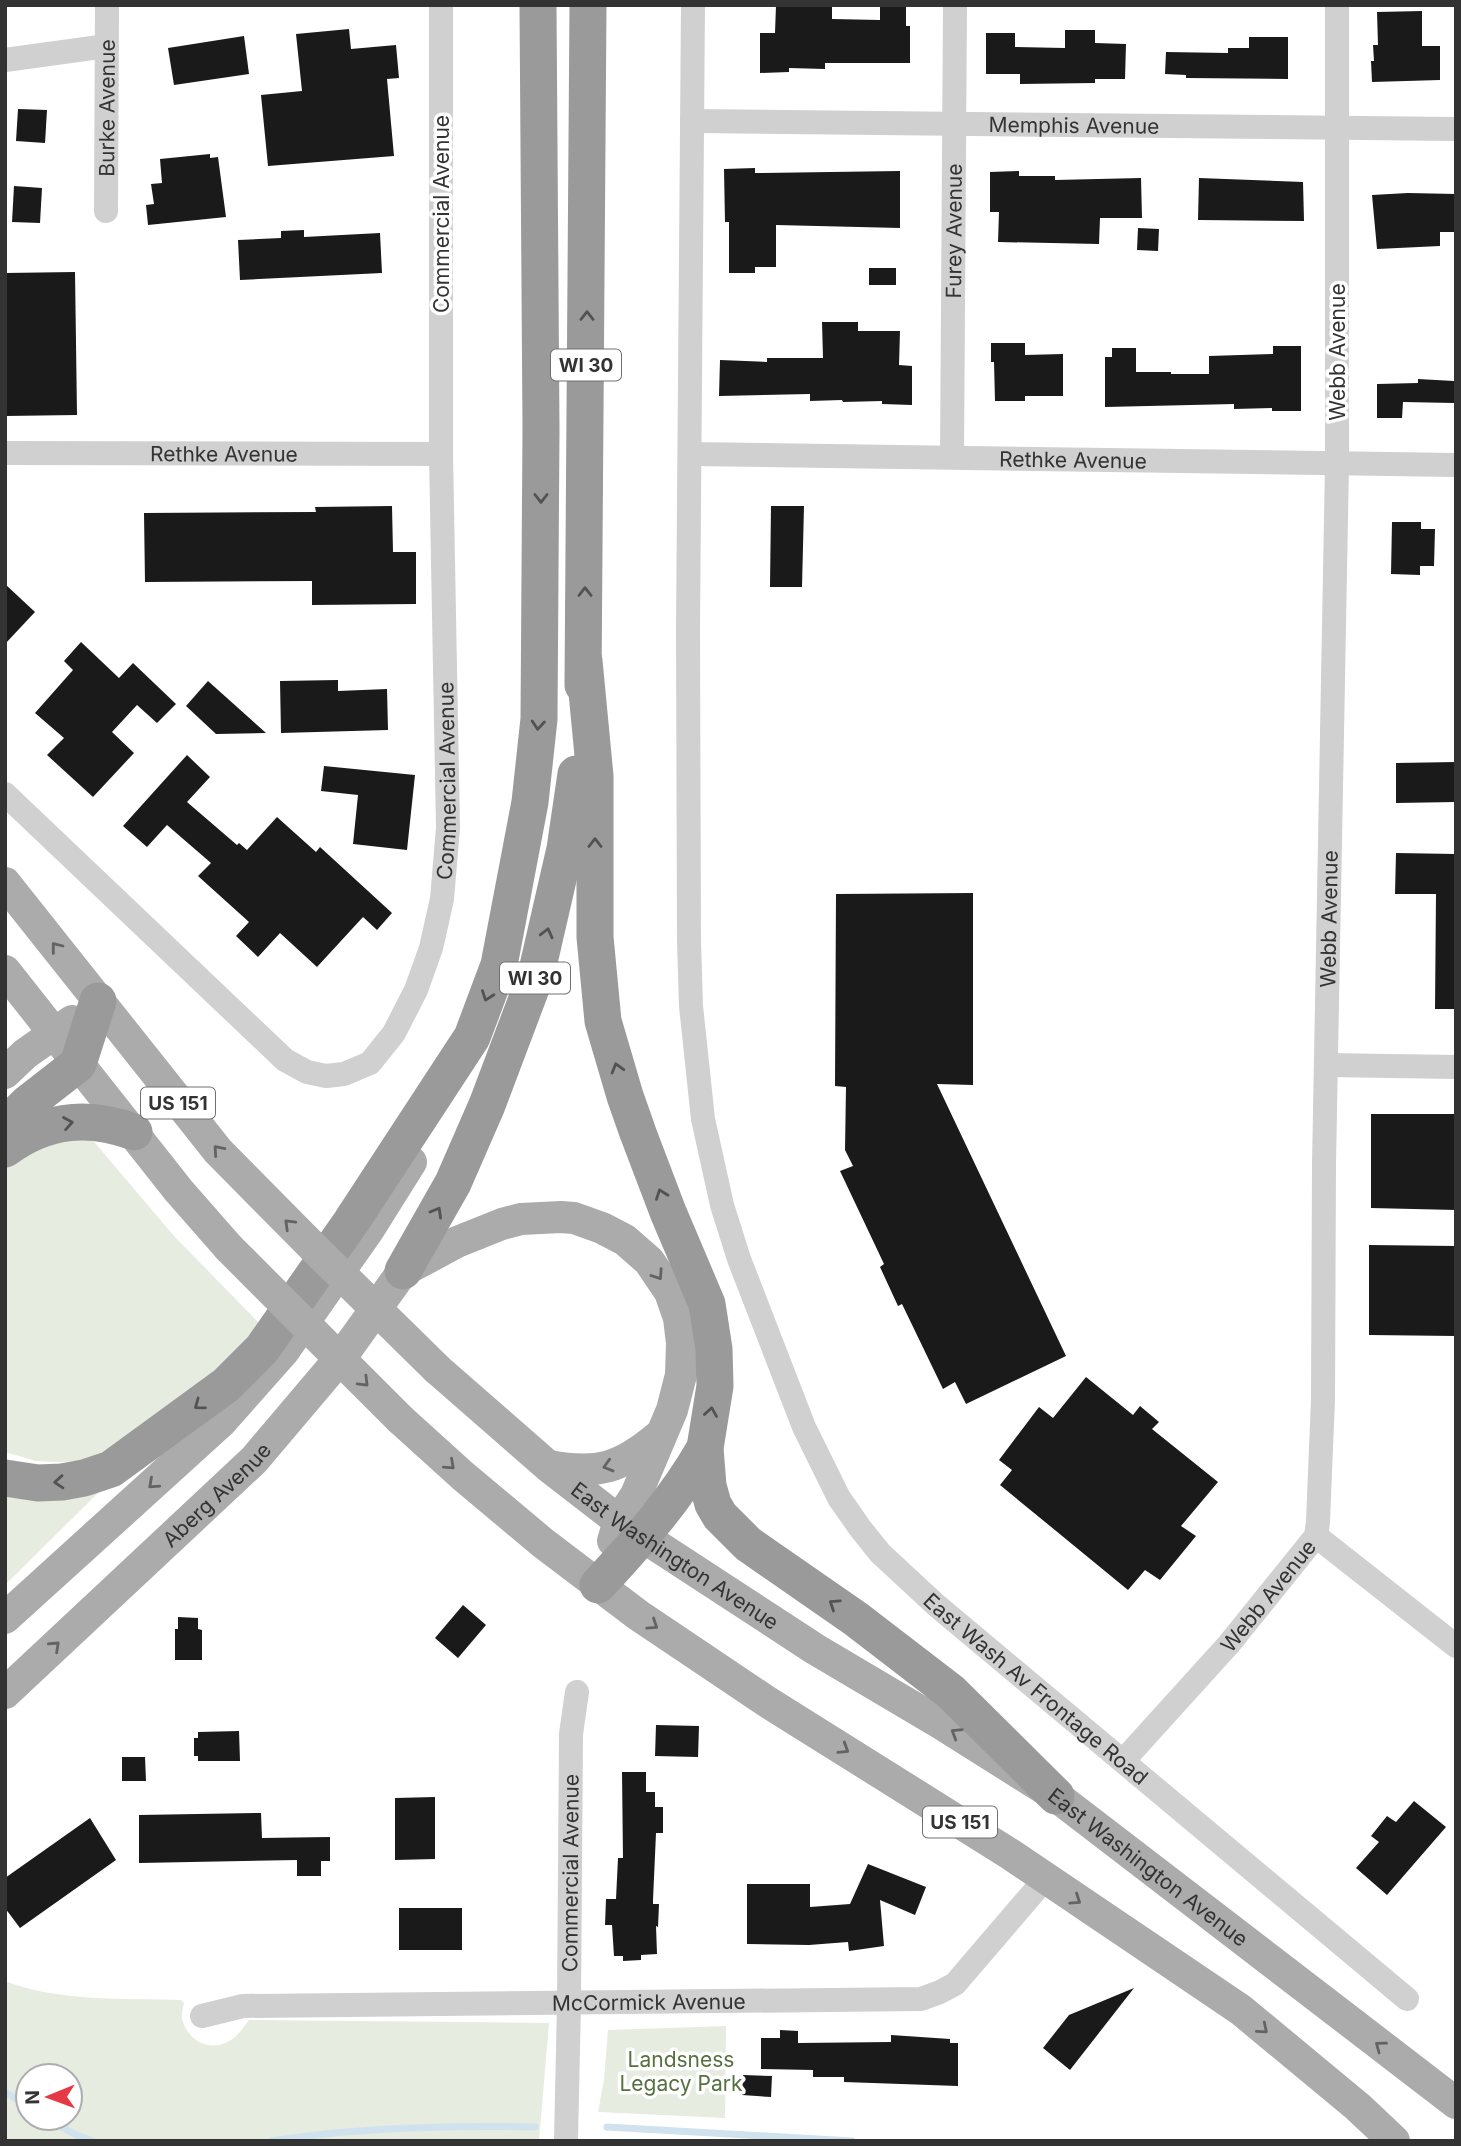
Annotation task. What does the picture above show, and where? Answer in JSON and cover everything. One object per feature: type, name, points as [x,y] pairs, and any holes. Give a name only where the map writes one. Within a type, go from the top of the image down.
[{"type":"highway","points":[[518,5],[541,429]]},
{"type":"highway","name":"WI 30","points":[[472,1037],[499,965],[530,802],[539,719],[541,429],[538,5]]},
{"type":"highway","name":"WI 30","points":[[403,1271],[453,1183],[488,1105],[536,975],[552,913],[572,809],[584,661],[588,5]]},
{"type":"highway","points":[[589,69],[609,5]]},
{"type":"highway","points":[[584,661],[595,776],[595,937],[603,1021],[625,1096],[667,1212],[707,1304],[714,1349],[715,1386],[705,1448],[708,1486],[713,1504],[730,1529],[748,1544],[856,1619],[951,1692],[1056,1796]]},
{"type":"highway","points":[[5,1125],[28,1103],[78,1064],[98,1001]]},
{"type":"highway","points":[[5,1478],[38,1483],[62,1482],[111,1469],[226,1385],[262,1349],[351,1222],[472,1037]]},
{"type":"highway","points":[[5,1149],[39,1131],[64,1123],[89,1120],[110,1123],[134,1132]]},
{"type":"highway","points":[[598,1585],[631,1529],[682,1486],[705,1448]]},
{"type":"main road","name":"East Washington Avenue","points":[[5,883],[218,1151],[264,1200],[437,1369],[548,1466],[631,1529],[805,1642],[1056,1796],[1456,2104]]},
{"type":"main road","name":"US 151","points":[[5,971],[179,1191],[229,1248],[400,1419],[463,1476],[543,1543],[638,1615],[766,1701],[1001,1848],[1241,2010],[1394,2141]]},
{"type":"main road","points":[[5,1073],[25,1054],[98,1001]]},
{"type":"main road","name":"WI 30","points":[[5,1618],[221,1422],[284,1352],[369,1229],[432,1128],[472,1037]]},
{"type":"main road","points":[[403,1271],[481,1231],[521,1219],[574,1218],[625,1240],[649,1261],[670,1292],[679,1318],[681,1375],[673,1410],[636,1494],[631,1529]]},
{"type":"main road","name":"Aberg Avenue","points":[[5,1693],[254,1460],[342,1356],[403,1271]]},
{"type":"main road","points":[[548,1466],[578,1471],[601,1468],[630,1458],[660,1435]]},
{"type":"street","name":"Burke Avenue","points":[[106,211],[107,5]]},
{"type":"street","name":"Commercial Avenue","points":[[5,794],[285,1060],[307,1072],[326,1076],[344,1074],[370,1063],[394,1033],[431,948],[442,899],[448,828],[441,454],[441,5]]},
{"type":"street","points":[[690,454],[693,5]]},
{"type":"street","name":"Furey Avenue","points":[[952,457],[955,5]]},
{"type":"street","name":"Webb Avenue","points":[[1123,1761],[1229,1644],[1316,1536],[1324,1399],[1326,1066],[1337,464],[1336,5]]},
{"type":"street","points":[[5,60],[107,46]]},
{"type":"street","name":"Memphis Avenue","points":[[692,121],[1456,129]]},
{"type":"street","name":"Rethke Avenue","points":[[5,453],[441,454]]},
{"type":"street","name":"Rethke Avenue","points":[[690,454],[1456,466]]},
{"type":"street","name":"East Wash Av Frontage Road","points":[[690,454],[688,643],[691,1006],[699,1084],[722,1206],[756,1306],[804,1427],[839,1498],[880,1553],[936,1605],[1407,1999]]},
{"type":"street","points":[[1326,1066],[1456,1068]]},
{"type":"street","points":[[1316,1536],[1456,1646]]},
{"type":"street","name":"Commercial Avenue","points":[[566,2141],[571,1734],[577,1692]]},
{"type":"street","name":"McCormick Avenue","points":[[201,2016],[243,2006],[921,1998],[954,1984],[1045,1879]]},
{"type":"green space","points":[[90,1137],[174,1236],[261,1325],[231,1363],[120,1449],[79,1461],[36,1461],[5,1452],[5,1168],[49,1141]]},
{"type":"green space","points":[[102,1489],[5,1585],[5,1493]]},
{"type":"green space","points":[[5,1981],[69,1996],[181,2000],[184,2003],[182,2019],[188,2032],[199,2041],[211,2045],[232,2039],[249,2020],[549,2023],[539,2141],[5,2141]]},
{"type":"green space","name":"Landsness Legacy Park","points":[[726,2026],[725,2118],[598,2112],[608,2030]]},
{"type":"building","points":[[776,5],[832,5],[832,19],[880,20],[880,5],[906,5],[906,26],[910,26],[910,63],[825,63],[825,69],[789,68],[789,72],[760,73],[760,33],[775,33]]},
{"type":"building","points":[[1422,11],[1422,46],[1440,46],[1440,80],[1372,82],[1373,45],[1378,45],[1377,12]]},
{"type":"building","points":[[349,29],[351,49],[396,45],[399,78],[387,79],[394,156],[268,166],[261,95],[302,91],[296,34]]},
{"type":"building","points":[[1065,30],[1095,30],[1095,43],[1126,44],[1125,79],[1095,79],[1095,83],[1020,84],[1020,74],[986,74],[986,33],[1015,33],[1015,47],[1065,48]]},
{"type":"building","points":[[244,36],[249,74],[174,85],[168,48]]},
{"type":"building","points":[[1249,37],[1288,37],[1288,79],[1186,78],[1186,75],[1165,74],[1166,52],[1228,53],[1228,48],[1249,48]]},
{"type":"building","points":[[18,109],[47,110],[45,143],[16,141]]},
{"type":"building","points":[[210,154],[210,158],[218,157],[226,217],[148,225],[146,205],[154,204],[151,184],[162,183],[160,159]]},
{"type":"building","points":[[755,168],[755,173],[900,171],[900,228],[776,225],[776,267],[755,267],[755,273],[729,273],[729,222],[725,222],[724,169]]},
{"type":"building","points":[[1019,171],[1019,176],[1055,176],[1055,180],[1141,178],[1142,218],[1100,218],[1099,244],[998,242],[999,212],[990,212],[990,172]]},
{"type":"building","points":[[1199,178],[1303,182],[1304,221],[1198,220]]},
{"type":"building","points":[[14,186],[42,188],[40,223],[12,222]]},
{"type":"building","points":[[1456,194],[1456,232],[1440,232],[1440,246],[1377,249],[1372,195]]},
{"type":"building","points":[[1138,228],[1159,229],[1158,251],[1137,250]]},
{"type":"building","points":[[304,230],[304,237],[380,233],[382,273],[240,280],[238,240],[281,238],[281,231]]},
{"type":"building","points":[[869,268],[896,268],[896,285],[869,285]]},
{"type":"building","points":[[75,272],[77,415],[5,416],[5,273]]},
{"type":"building","points":[[822,322],[858,322],[858,331],[900,331],[899,365],[912,366],[912,405],[882,404],[882,401],[810,401],[810,394],[719,396],[720,360],[767,362],[767,358],[823,358]]},
{"type":"building","points":[[991,343],[1025,343],[1025,355],[1063,354],[1063,396],[1025,396],[1025,401],[995,401]]},
{"type":"building","points":[[1273,346],[1301,346],[1301,411],[1272,411],[1272,408],[1234,409],[1234,404],[1105,407],[1105,357],[1112,357],[1112,348],[1136,348],[1136,372],[1209,374],[1209,356],[1273,354]]},
{"type":"building","points":[[1418,379],[1454,381],[1454,403],[1403,402],[1402,418],[1377,418],[1377,384],[1418,383]]},
{"type":"building","points":[[392,506],[393,552],[416,552],[416,604],[312,605],[312,581],[145,582],[144,513],[316,512],[315,507]]},
{"type":"building","points":[[771,506],[804,506],[802,587],[770,587]]},
{"type":"building","points":[[1392,522],[1421,522],[1421,529],[1435,529],[1434,566],[1420,566],[1420,575],[1391,574]]},
{"type":"building","points":[[5,584],[35,612],[5,644]]},
{"type":"building","points":[[81,642],[119,678],[133,663],[176,704],[157,723],[137,705],[112,732],[134,753],[93,797],[47,755],[64,738],[35,713],[73,670],[64,661]]},
{"type":"building","points":[[338,680],[338,691],[387,689],[388,730],[281,733],[280,681]]},
{"type":"building","points":[[208,681],[266,733],[216,734],[186,706]]},
{"type":"building","points":[[187,755],[210,777],[187,802],[237,845],[239,843],[247,850],[277,817],[316,852],[320,847],[392,913],[377,930],[363,917],[317,967],[280,933],[258,957],[236,936],[249,922],[198,876],[211,863],[167,825],[147,847],[123,826]]},
{"type":"building","points":[[1456,762],[1456,802],[1396,803],[1396,763]]},
{"type":"building","points":[[324,766],[415,775],[407,850],[353,844],[358,795],[321,791]]},
{"type":"building","points":[[1396,853],[1456,854],[1456,1009],[1435,1009],[1436,894],[1395,894]]},
{"type":"building","points":[[973,893],[973,1085],[937,1084],[1066,1356],[966,1404],[955,1382],[943,1389],[902,1304],[898,1306],[880,1267],[884,1264],[840,1171],[853,1166],[845,1150],[846,1087],[835,1086],[836,894]]},
{"type":"building","points":[[1371,1114],[1456,1114],[1456,1210],[1371,1208]]},
{"type":"building","points":[[1369,1245],[1456,1246],[1456,1336],[1369,1335]]},
{"type":"building","points":[[1086,1377],[1133,1415],[1140,1406],[1159,1422],[1152,1429],[1218,1482],[1181,1526],[1196,1536],[1160,1580],[1145,1570],[1128,1590],[1000,1485],[1012,1470],[999,1460],[1039,1407],[1053,1418]]},
{"type":"building","points":[[463,1605],[486,1625],[458,1658],[435,1638]]},
{"type":"building","points":[[178,1617],[198,1618],[198,1629],[202,1630],[202,1660],[175,1660],[175,1629],[178,1629]]},
{"type":"building","points":[[656,1725],[699,1726],[698,1757],[655,1756]]},
{"type":"building","points":[[239,1731],[240,1761],[198,1761],[198,1756],[194,1756],[194,1738],[198,1738],[198,1732]]},
{"type":"building","points":[[122,1757],[145,1757],[146,1781],[122,1781]]},
{"type":"building","points":[[622,1772],[646,1772],[646,1792],[655,1792],[655,1807],[663,1807],[663,1833],[656,1833],[653,1900],[653,1904],[659,1904],[658,1927],[656,1926],[657,1954],[641,1955],[641,1960],[623,1961],[623,1956],[614,1956],[612,1925],[605,1925],[606,1899],[616,1899],[618,1858],[623,1858]]},
{"type":"building","points":[[435,1797],[435,1859],[395,1860],[395,1798]]},
{"type":"building","points":[[1414,1801],[1446,1827],[1387,1895],[1356,1868],[1379,1842],[1371,1836],[1387,1816],[1396,1822]]},
{"type":"building","points":[[261,1813],[262,1838],[330,1837],[330,1861],[321,1861],[321,1876],[297,1876],[297,1860],[139,1863],[139,1815]]},
{"type":"building","points":[[90,1818],[116,1860],[20,1928],[5,1908],[5,1878]]},
{"type":"building","points":[[868,1864],[926,1887],[915,1915],[880,1900],[884,1946],[849,1951],[848,1942],[809,1945],[747,1944],[747,1884],[810,1884],[810,1907],[850,1904]]},
{"type":"building","points":[[399,1908],[462,1908],[462,1950],[399,1950]]},
{"type":"building","points":[[1134,1988],[1070,2070],[1043,2048],[1069,2015]]},
{"type":"building","points":[[780,2030],[798,2031],[798,2043],[891,2042],[891,2035],[950,2039],[950,2043],[958,2043],[958,2086],[844,2082],[844,2077],[813,2077],[813,2070],[761,2069],[761,2038],[780,2038]]},
{"type":"building","points":[[743,2075],[772,2076],[771,2097],[742,2095]]},
{"type":"waterway","points":[[5,2092],[14,2097]]},
{"type":"waterway","points":[[271,2141],[403,2128],[535,2127]]},
{"type":"waterway","points":[[607,2127],[852,2141]]},
{"type":"waterway","points":[[71,2132],[93,2141]]}]
